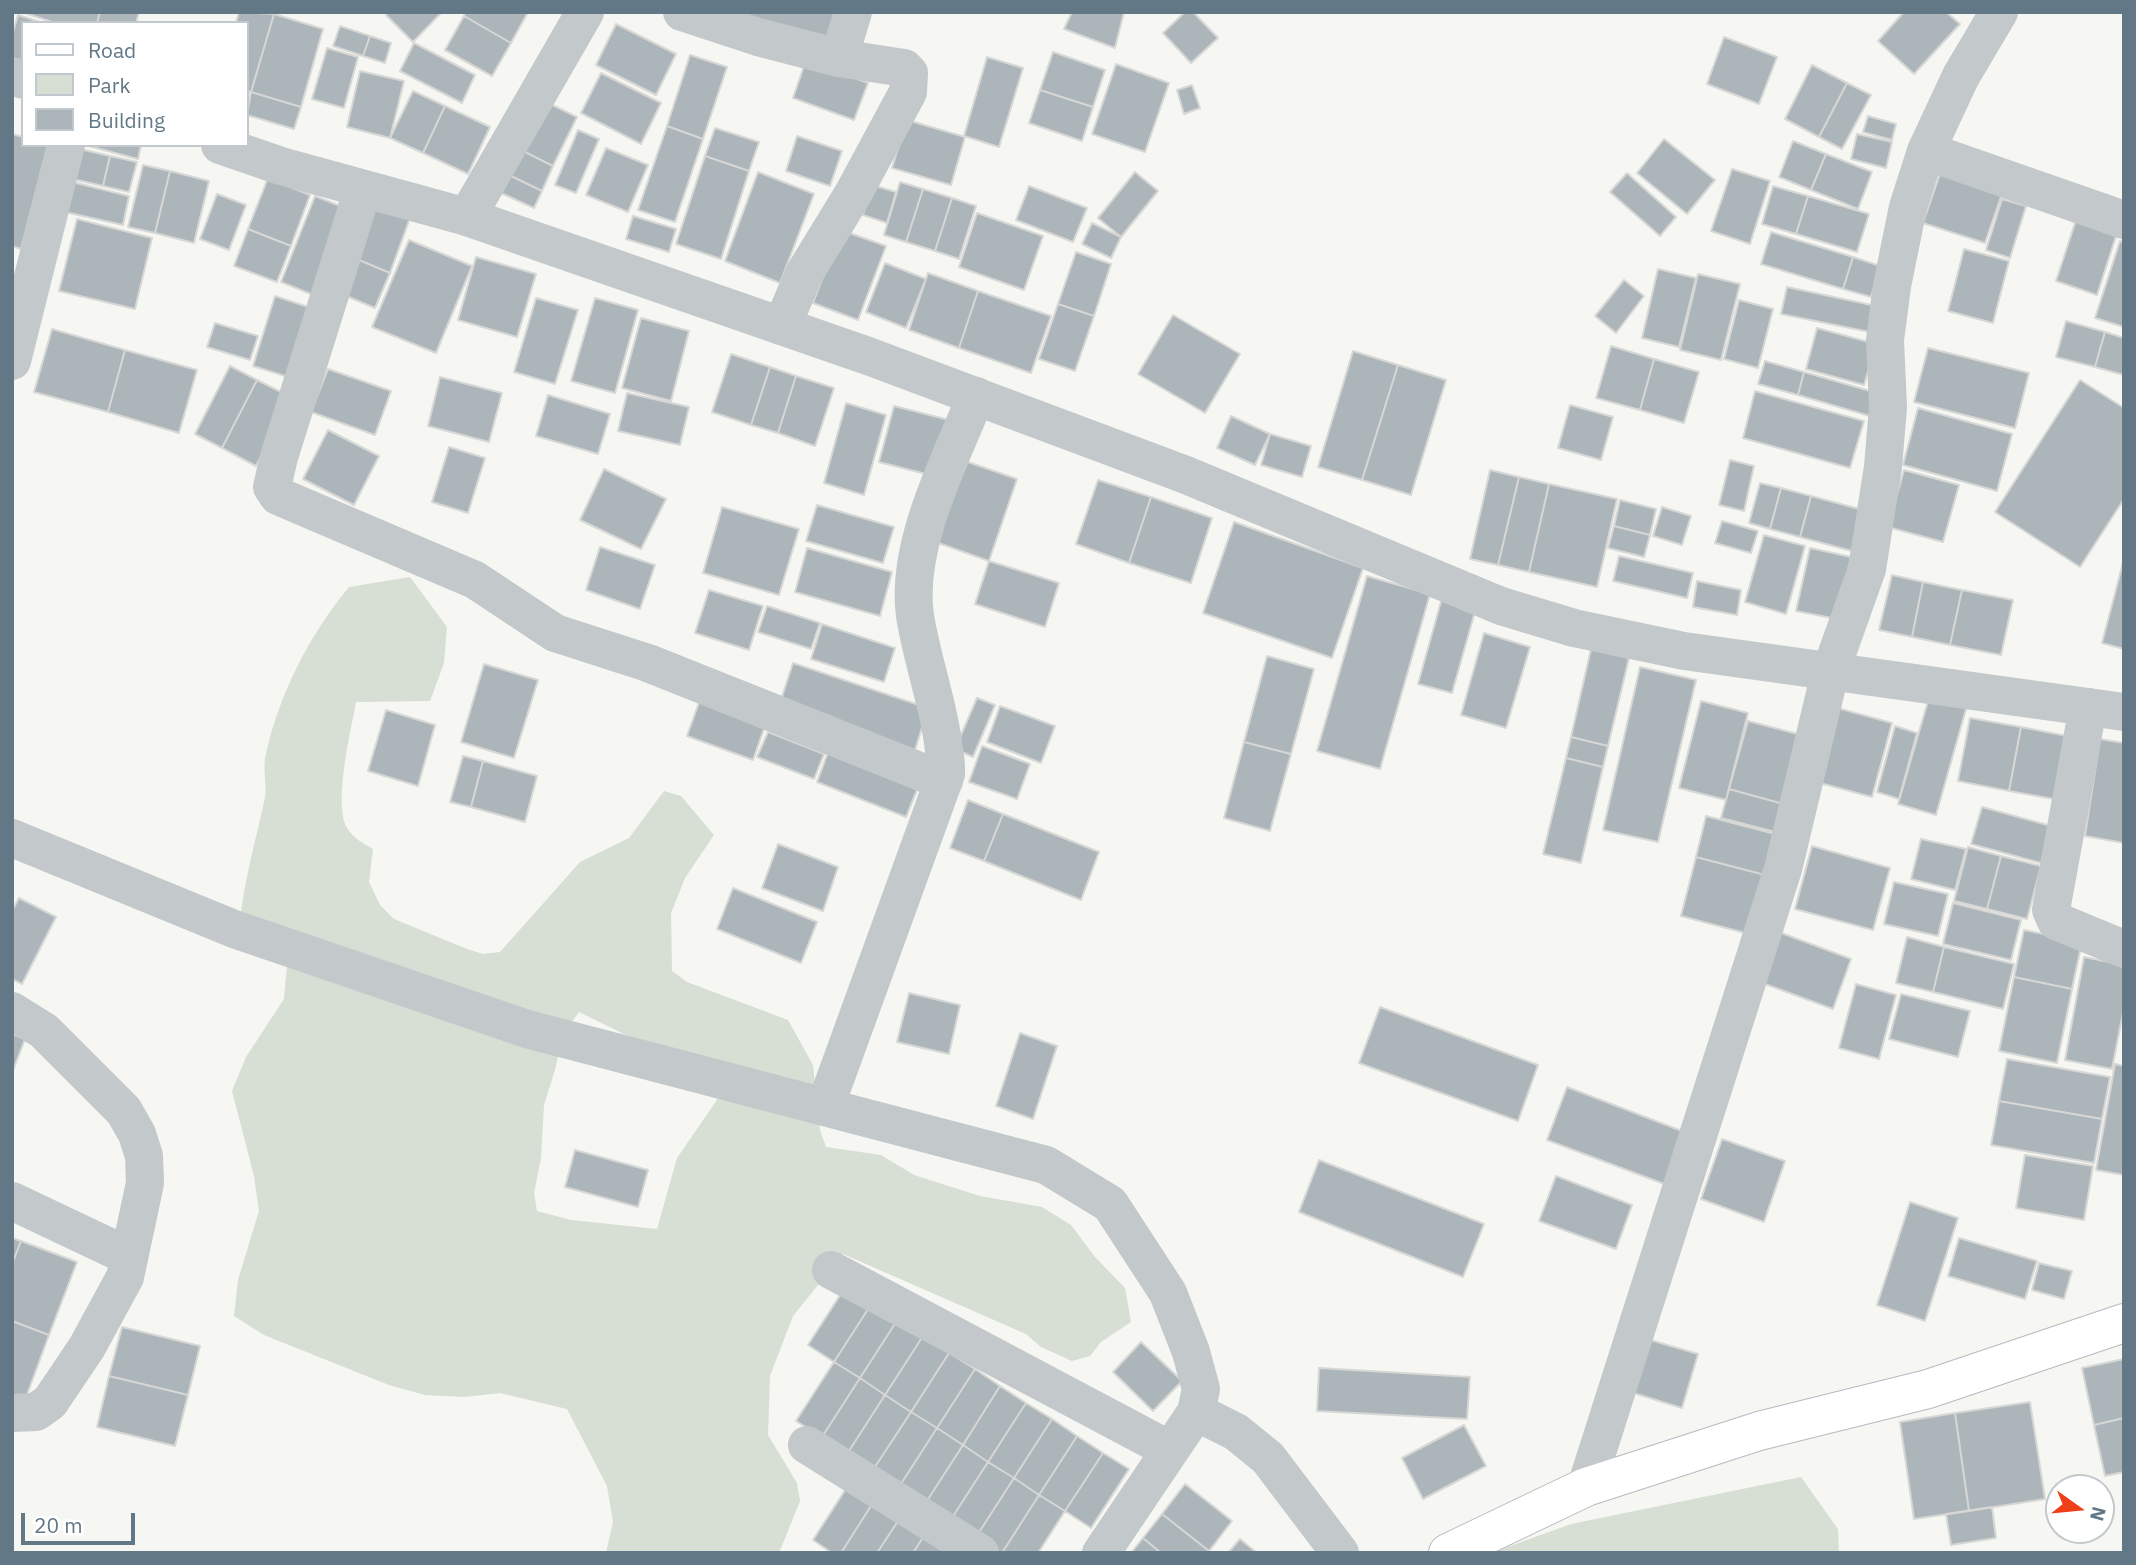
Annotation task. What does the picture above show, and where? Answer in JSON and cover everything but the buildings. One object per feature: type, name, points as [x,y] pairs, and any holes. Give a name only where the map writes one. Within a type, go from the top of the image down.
[{"type":"main road","points":[[1448,1553],[1586,1487],[1759,1431],[1928,1389],[2124,1323]]},
{"type":"street","points":[[467,217],[585,12]]},
{"type":"street","points":[[682,12],[758,37],[839,58],[904,68],[909,73],[908,92],[853,194],[804,274],[782,326]]},
{"type":"street","points":[[839,58],[853,12]]},
{"type":"street","points":[[1586,1487],[1783,869],[1829,673],[1867,569],[1883,467],[1888,407],[1885,340],[1892,286],[1908,207],[1926,151],[1961,76],[1999,12]]},
{"type":"street","points":[[12,361],[66,147]]},
{"type":"street","points":[[226,147],[281,166],[467,217],[782,326],[1185,475],[1501,606],[1574,628],[1684,651],[2106,710],[2050,910],[2056,921],[2124,949]]},
{"type":"street","points":[[1926,151],[2124,220]]},
{"type":"street","points":[[363,189],[279,457],[272,487],[278,496],[475,580],[555,633],[648,663],[944,781]]},
{"type":"street","points":[[825,1107],[944,781],[947,764],[939,716],[915,615],[915,580],[925,522],[976,396]]},
{"type":"street","points":[[12,838],[234,929],[514,1025],[1045,1165],[1110,1204],[1168,1293],[1191,1352],[1201,1389],[1196,1412],[1101,1553]]},
{"type":"street","points":[[12,1011],[44,1031],[104,1088],[124,1111],[137,1134],[144,1156],[145,1183],[125,1276],[87,1347],[50,1402],[36,1412],[12,1413]]},
{"type":"street","points":[[12,1201],[128,1256]]},
{"type":"street","points":[[831,1269],[1170,1450]]},
{"type":"street","points":[[1196,1412],[1236,1432],[1269,1458],[1340,1553]]},
{"type":"street","points":[[807,1445],[980,1553]]},
{"type":"green space","points":[[410,577],[447,627],[444,663],[430,701],[356,702],[347,748],[342,785],[343,817],[352,835],[373,849],[369,882],[380,905],[394,919],[483,954],[500,952],[580,862],[629,838],[664,791],[681,796],[714,835],[685,878],[671,913],[672,971],[687,982],[788,1020],[813,1065],[820,1130],[826,1147],[881,1155],[914,1175],[980,1196],[1042,1207],[1071,1225],[1095,1257],[1125,1288],[1131,1322],[1101,1342],[1090,1356],[1072,1361],[1041,1347],[1026,1334],[843,1254],[793,1316],[770,1376],[768,1435],[797,1483],[800,1501],[779,1553],[606,1553],[613,1522],[607,1486],[567,1409],[500,1393],[464,1397],[425,1395],[389,1385],[264,1335],[234,1316],[238,1280],[259,1211],[254,1176],[232,1091],[246,1057],[284,999],[287,965],[241,912],[265,797],[265,759],[270,736],[296,668],[334,606],[349,587]],"holes":[[[579,1012],[634,1039],[721,1094],[677,1158],[657,1229],[571,1220],[537,1211],[534,1193],[541,1158],[544,1105],[563,1034]]]},
{"type":"green space","points":[[1801,1477],[1838,1529],[1839,1553],[1491,1553],[1571,1524]]}]
